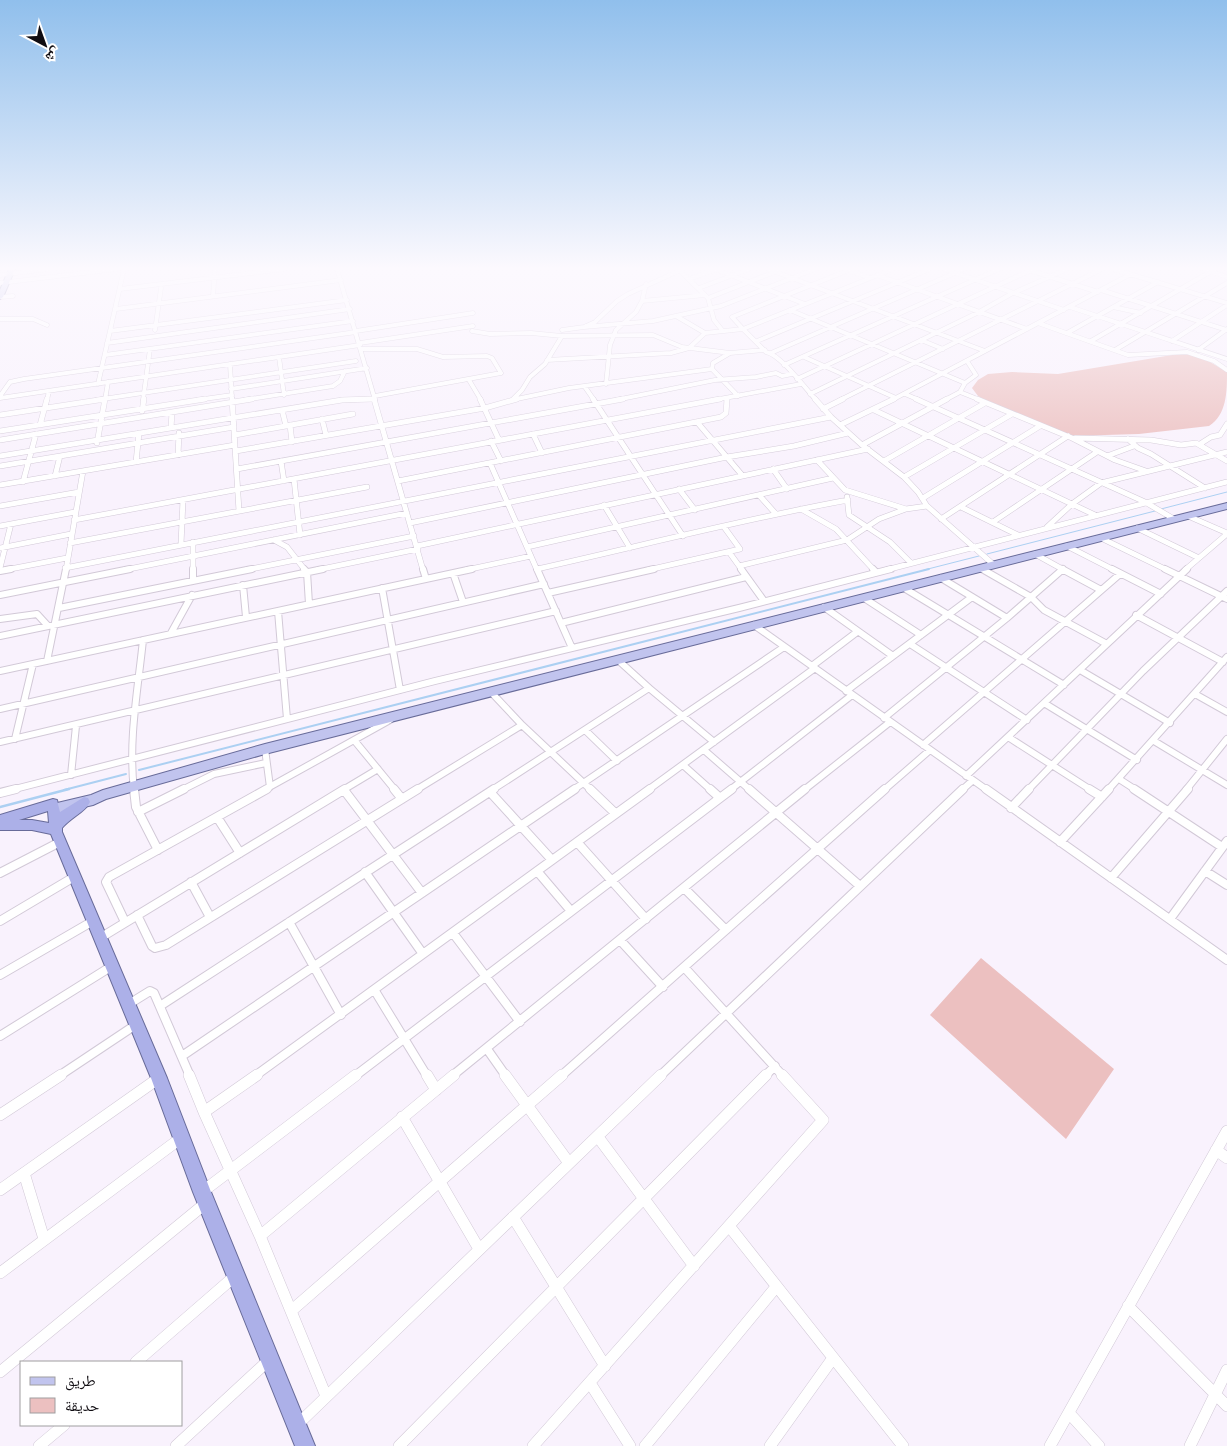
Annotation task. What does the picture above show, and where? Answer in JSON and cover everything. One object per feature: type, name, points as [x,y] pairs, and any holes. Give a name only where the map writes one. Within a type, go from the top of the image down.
[{"type":"highway","points":[[56,832],[64,816],[84,802]]},
{"type":"highway","points":[[0,823],[47,808],[159,1078],[204,1198],[305,1446]]},
{"type":"highway","points":[[0,823],[32,825],[56,832]]},
{"type":"main road","points":[[47,808],[103,795],[394,716],[1226,507]]},
{"type":"main road","points":[[47,808],[84,802],[103,795]]},
{"type":"street","points":[[98,384],[109,336]]},
{"type":"street","points":[[107,343],[158,336]]},
{"type":"street","points":[[105,355],[241,336]]},
{"type":"street","points":[[0,397],[10,382],[319,336]]},
{"type":"street","points":[[358,336],[426,579]]},
{"type":"street","points":[[0,397],[147,377],[411,336]]},
{"type":"street","points":[[512,400],[522,390],[530,377],[547,360],[562,336]]},
{"type":"street","points":[[606,384],[610,345],[614,336]]},
{"type":"street","points":[[658,336],[679,347],[718,350],[730,353],[765,350]]},
{"type":"street","points":[[547,360],[671,353],[690,348],[702,336]]},
{"type":"street","points":[[752,336],[797,379],[831,417],[868,450],[904,477],[923,498],[927,506],[994,565]]},
{"type":"street","points":[[757,341],[768,336]]},
{"type":"street","points":[[771,354],[809,336]]},
{"type":"street","points":[[784,366],[848,336]]},
{"type":"street","points":[[854,336],[965,383]]},
{"type":"street","points":[[797,379],[888,336]]},
{"type":"street","points":[[810,394],[928,336]]},
{"type":"street","points":[[947,336],[985,351]]},
{"type":"street","points":[[823,409],[967,336]]},
{"type":"street","points":[[840,425],[874,410],[1013,336]]},
{"type":"street","points":[[1077,336],[1132,355],[1188,352],[1214,361],[1227,370]]},
{"type":"street","points":[[1091,341],[1099,336]]},
{"type":"street","points":[[1115,350],[1138,336]]},
{"type":"street","points":[[1159,336],[1226,359]]},
{"type":"street","points":[[1172,341],[1179,336]]},
{"type":"street","points":[[1198,350],[1218,336]]},
{"type":"street","points":[[921,340],[943,348]]},
{"type":"street","points":[[0,456],[342,400],[375,397],[501,373],[492,358],[487,356],[438,356],[417,349],[360,345]]},
{"type":"street","points":[[141,417],[150,349]]},
{"type":"street","points":[[712,369],[714,361],[730,353]]},
{"type":"street","points":[[279,357],[284,395]]},
{"type":"street","points":[[804,357],[896,398]]},
{"type":"street","points":[[0,415],[356,361]]},
{"type":"street","points":[[862,445],[960,392],[965,383],[976,375],[967,361]]},
{"type":"street","points":[[230,364],[239,511]]},
{"type":"street","points":[[232,389],[367,368]]},
{"type":"street","points":[[712,369],[738,396]]},
{"type":"street","points":[[0,485],[178,455],[292,442],[485,408],[512,400],[585,387],[712,369]]},
{"type":"street","points":[[0,440],[333,386],[340,381],[345,371]]},
{"type":"street","points":[[237,469],[674,390],[715,380],[776,373],[782,376],[792,374]]},
{"type":"street","points":[[469,380],[485,408],[499,440]]},
{"type":"street","points":[[95,451],[108,382]]},
{"type":"street","points":[[74,520],[801,384]]},
{"type":"street","points":[[585,387],[682,536]]},
{"type":"street","points":[[40,425],[49,391]]},
{"type":"street","points":[[960,392],[1070,437],[1097,452],[1146,471]]},
{"type":"street","points":[[905,394],[1039,456],[1145,502],[1174,519]]},
{"type":"street","points":[[0,431],[232,395]]},
{"type":"street","points":[[398,480],[697,422],[725,415],[727,398]]},
{"type":"street","points":[[884,461],[985,403]]},
{"type":"street","points":[[282,410],[292,442]]},
{"type":"street","points":[[874,410],[1095,516]]},
{"type":"street","points":[[171,428],[172,412]]},
{"type":"street","points":[[235,435],[353,414]]},
{"type":"street","points":[[904,477],[1012,414]]},
{"type":"street","points":[[65,568],[831,417]]},
{"type":"street","points":[[322,419],[326,435]]},
{"type":"street","points":[[697,422],[742,475]]},
{"type":"street","points":[[941,519],[962,508],[1070,437],[1160,441],[1181,445],[1200,444],[1211,437],[1220,435],[1227,424]]},
{"type":"street","points":[[923,498],[1040,426]]},
{"type":"street","points":[[178,455],[179,427]]},
{"type":"street","points":[[0,466],[234,427]]},
{"type":"street","points":[[136,462],[139,433]]},
{"type":"street","points":[[410,522],[727,457],[794,446],[848,433]]},
{"type":"street","points":[[23,482],[36,434]]},
{"type":"street","points":[[533,434],[542,453]]},
{"type":"street","points":[[1128,440],[1134,446],[1205,488]]},
{"type":"street","points":[[492,441],[501,461]]},
{"type":"street","points":[[1200,444],[1227,461]]},
{"type":"street","points":[[1107,456],[1134,446]]},
{"type":"street","points":[[0,636],[307,572],[742,475],[868,450]]},
{"type":"street","points":[[993,522],[1097,452]]},
{"type":"street","points":[[1046,528],[1072,504],[1101,483],[1227,452]]},
{"type":"street","points":[[55,476],[60,456]]},
{"type":"street","points":[[817,460],[845,490],[906,509]]},
{"type":"street","points":[[281,461],[284,481]]},
{"type":"street","points":[[490,463],[572,648]]},
{"type":"street","points":[[773,469],[787,489]]},
{"type":"street","points":[[47,661],[56,625],[83,471]]},
{"type":"street","points":[[528,547],[833,478]]},
{"type":"street","points":[[294,479],[300,535]]},
{"type":"street","points":[[0,793],[400,690],[764,601],[1227,482]]},
{"type":"street","points":[[70,543],[366,487]]},
{"type":"street","points":[[679,489],[695,510]]},
{"type":"street","points":[[845,490],[849,515],[890,542],[910,562]]},
{"type":"street","points":[[0,506],[79,492]]},
{"type":"street","points":[[759,496],[775,513]]},
{"type":"street","points":[[181,544],[183,500]]},
{"type":"street","points":[[537,569],[724,527],[775,513],[848,500]]},
{"type":"street","points":[[604,505],[630,548]]},
{"type":"street","points":[[739,566],[847,540],[879,519],[906,509],[927,506]]},
{"type":"street","points":[[962,508],[1018,535]]},
{"type":"street","points":[[800,509],[836,529],[876,572]]},
{"type":"street","points":[[0,526],[75,512]]},
{"type":"street","points":[[0,595],[408,513]]},
{"type":"street","points":[[297,1425],[726,1012],[860,886],[1008,737],[1080,670],[1105,643],[1227,534],[1188,516]]},
{"type":"street","points":[[12,524],[3,548],[0,569],[67,558]]},
{"type":"street","points":[[548,593],[741,549],[724,527]]},
{"type":"street","points":[[1138,528],[1199,558]]},
{"type":"street","points":[[3,548],[71,534]]},
{"type":"street","points":[[59,608],[414,536]]},
{"type":"street","points":[[1101,538],[1224,598]]},
{"type":"street","points":[[274,539],[287,547],[307,572],[309,604]]},
{"type":"street","points":[[193,542],[193,580]]},
{"type":"street","points":[[1067,546],[1160,594]]},
{"type":"street","points":[[729,552],[764,601]]},
{"type":"street","points":[[1035,554],[1101,590]]},
{"type":"street","points":[[0,671],[531,556]]},
{"type":"street","points":[[981,568],[1031,597],[1037,605],[1105,643]]},
{"type":"street","points":[[260,1236],[402,1117],[887,720],[1063,570]]},
{"type":"street","points":[[453,573],[464,602]]},
{"type":"street","points":[[291,1311],[684,968],[927,748],[984,692],[1120,574]]},
{"type":"street","points":[[561,622],[746,577]]},
{"type":"street","points":[[941,578],[1007,618]]},
{"type":"street","points":[[175,598],[176,584]]},
{"type":"street","points":[[0,709],[544,584]]},
{"type":"street","points":[[243,585],[246,617]]},
{"type":"street","points":[[382,588],[400,690]]},
{"type":"street","points":[[904,588],[1064,684]]},
{"type":"street","points":[[1011,808],[1121,694],[1178,638],[1224,598],[1227,591]]},
{"type":"street","points":[[171,633],[192,595]]},
{"type":"street","points":[[0,1372],[204,1198],[230,1171],[741,782],[893,656],[972,597]]},
{"type":"street","points":[[864,598],[921,635]]},
{"type":"street","points":[[824,607],[893,656]]},
{"type":"street","points":[[278,611],[287,719]]},
{"type":"street","points":[[0,742],[76,726],[556,612]]},
{"type":"street","points":[[0,619],[38,614],[48,626]]},
{"type":"street","points":[[1060,842],[1137,760],[1225,659],[1178,638],[1136,615]]},
{"type":"street","points":[[754,625],[1227,960]]},
{"type":"street","points":[[204,1112],[375,991],[704,750],[857,632]]},
{"type":"street","points":[[142,640],[132,758],[134,786],[138,812],[158,850]]},
{"type":"street","points":[[910,644],[1026,720]]},
{"type":"street","points":[[182,1056],[684,716],[784,646]]},
{"type":"street","points":[[618,660],[714,742]]},
{"type":"street","points":[[15,739],[33,664]]},
{"type":"street","points":[[1080,670],[1170,723]]},
{"type":"street","points":[[160,1006],[649,688]]},
{"type":"street","points":[[491,692],[616,813]]},
{"type":"street","points":[[1195,694],[1227,712]]},
{"type":"street","points":[[1044,703],[1137,760]]},
{"type":"street","points":[[125,922],[106,882],[107,879],[394,716]]},
{"type":"street","points":[[137,915],[152,946],[155,948],[166,945],[522,724]]},
{"type":"street","points":[[71,774],[76,726]]},
{"type":"street","points":[[585,730],[617,761]]},
{"type":"street","points":[[1008,737],[1102,797]]},
{"type":"street","points":[[1111,878],[1203,771],[1227,739]]},
{"type":"street","points":[[354,740],[402,799]]},
{"type":"street","points":[[1154,741],[1227,785]]},
{"type":"street","points":[[265,750],[270,787]]},
{"type":"street","points":[[704,750],[860,886]]},
{"type":"street","points":[[138,812],[214,774],[266,763]]},
{"type":"street","points":[[683,764],[720,798]]},
{"type":"street","points":[[100,938],[378,769]]},
{"type":"street","points":[[1119,779],[1168,812],[1225,844],[1170,919]]},
{"type":"street","points":[[344,790],[422,893]]},
{"type":"street","points":[[490,792],[552,860]]},
{"type":"street","points":[[217,817],[240,853]]},
{"type":"street","points":[[0,873],[56,832]]},
{"type":"street","points":[[577,842],[646,919]]},
{"type":"street","points":[[537,871],[571,912]]},
{"type":"street","points":[[1205,871],[1227,886]]},
{"type":"street","points":[[365,872],[423,954]]},
{"type":"street","points":[[0,921],[74,877]]},
{"type":"street","points":[[191,882],[210,917]]},
{"type":"street","points":[[684,888],[726,930]]},
{"type":"street","points":[[0,975],[93,921]]},
{"type":"street","points":[[288,922],[341,1015]]},
{"type":"street","points":[[453,933],[520,1022]]},
{"type":"street","points":[[620,940],[662,987]]},
{"type":"street","points":[[0,1036],[112,966]]},
{"type":"street","points":[[533,1446],[823,1120],[684,968]]},
{"type":"street","points":[[128,1004],[150,991],[154,993],[204,1112],[260,1236],[326,1396]]},
{"type":"street","points":[[375,991],[436,1090]]},
{"type":"street","points":[[0,1115],[137,1024]]},
{"type":"street","points":[[487,1049],[569,1163]]},
{"type":"street","points":[[399,1446],[775,1066]]},
{"type":"street","points":[[0,1190],[159,1078]]},
{"type":"street","points":[[402,1117],[480,1249]]},
{"type":"street","points":[[1050,1446],[1227,1131]]},
{"type":"street","points":[[598,1137],[694,1266]]},
{"type":"street","points":[[0,1273],[181,1138]]},
{"type":"street","points":[[1216,1150],[1227,1158]]},
{"type":"street","points":[[24,1173],[44,1239]]},
{"type":"street","points":[[513,1217],[604,1366]]},
{"type":"street","points":[[729,1226],[903,1446]]},
{"type":"street","points":[[137,1361],[236,1276]]},
{"type":"street","points":[[645,1446],[776,1287]]},
{"type":"street","points":[[1128,1306],[1227,1406]]},
{"type":"street","points":[[770,1446],[833,1358]]},
{"type":"street","points":[[176,1446],[270,1360]]},
{"type":"street","points":[[1190,1446],[1227,1370]]},
{"type":"street","points":[[590,1383],[630,1446]]},
{"type":"street","points":[[1069,1413],[1099,1446]]},
{"type":"street","points":[[39,1446],[63,1426]]},
{"type":"green space","points":[[1184,353],[1205,359],[1227,372],[1223,409],[1209,426],[1139,434],[1071,436],[984,400],[972,388],[978,380],[988,374],[1012,372],[1058,374]]},
{"type":"green space","points":[[981,958],[1114,1069],[1066,1139],[930,1015]]},
{"type":"waterway","points":[[1161,509],[1227,492]]},
{"type":"waterway","points":[[987,554],[1155,511]]},
{"type":"waterway","points":[[924,570],[979,556]]},
{"type":"waterway","points":[[139,770],[929,569]]},
{"type":"waterway","points":[[64,790],[126,774]]},
{"type":"waterway","points":[[0,807],[69,789]]}]
